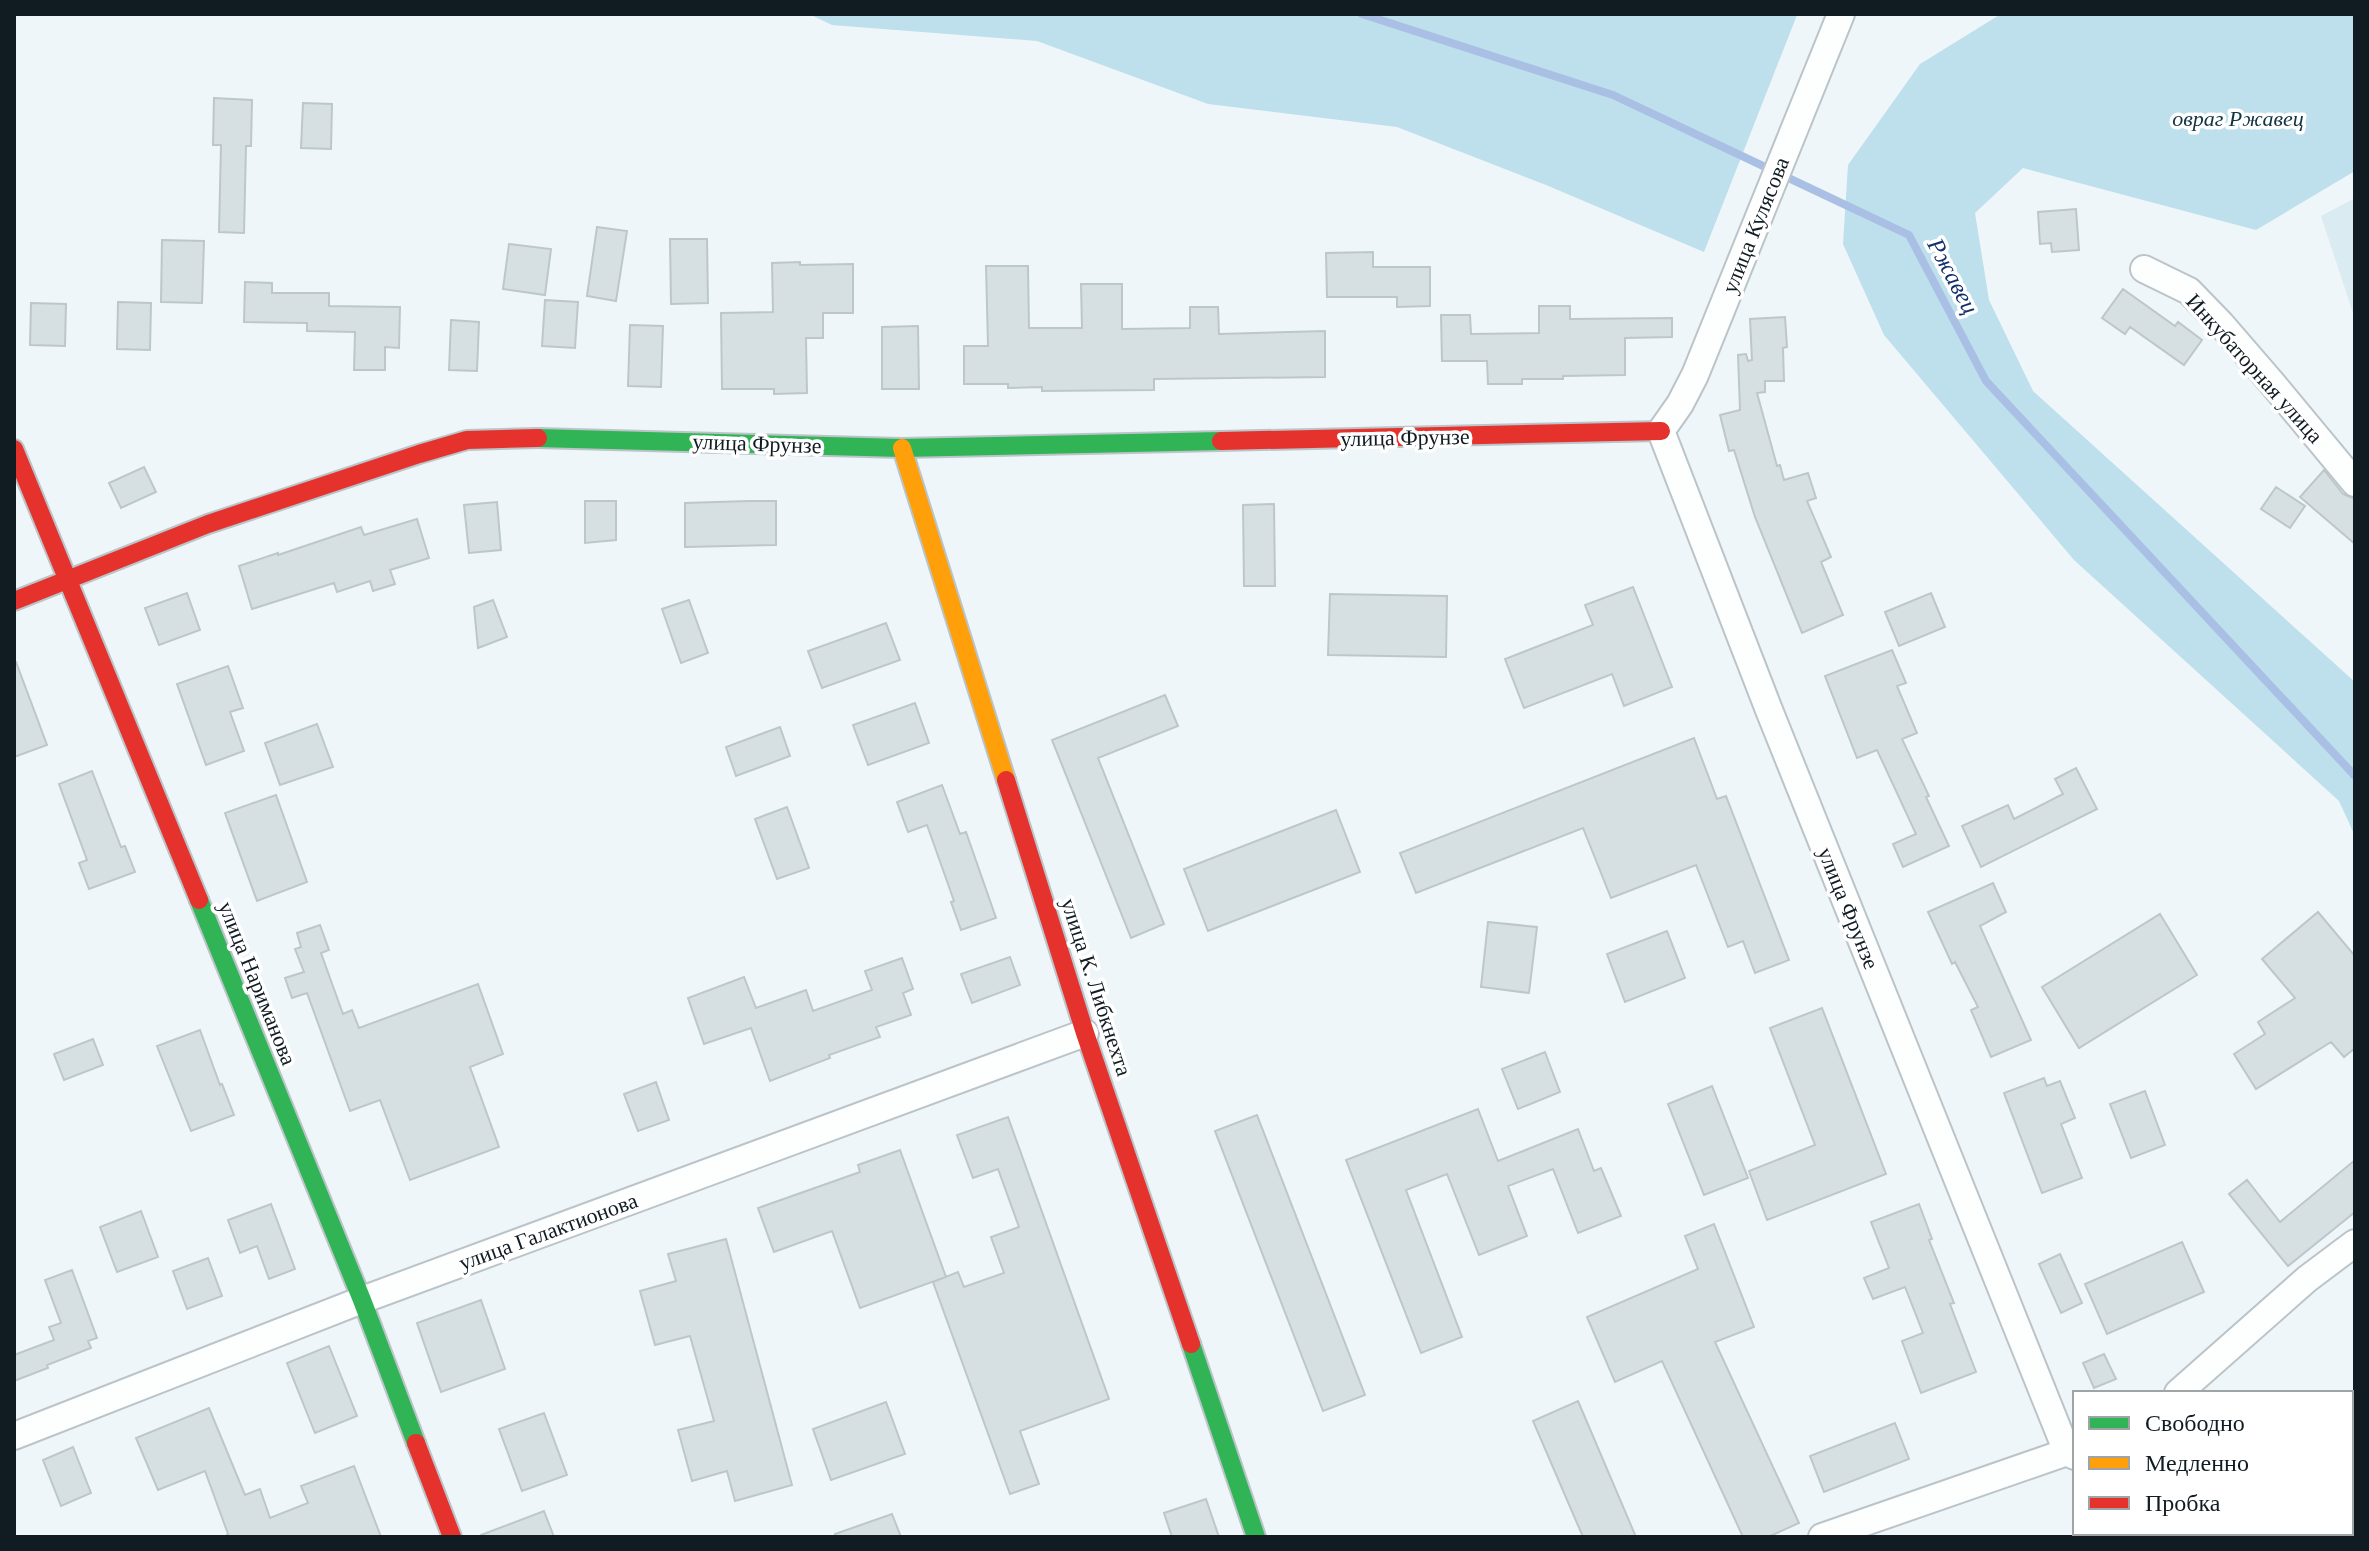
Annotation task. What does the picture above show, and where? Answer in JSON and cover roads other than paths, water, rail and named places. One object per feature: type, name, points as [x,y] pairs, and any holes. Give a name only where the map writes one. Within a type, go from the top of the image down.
[{"type":"street","name":"улица Кулясова","points":[[1661,431],[1695,375],[1841,14]]},
{"type":"street","name":"Инкубаторная улица","points":[[2144,269],[2189,291],[2221,324],[2355,483]]},
{"type":"street","name":"улица Фрунзе","points":[[14,601],[208,524],[467,440],[517,437],[902,448],[1661,431],[1769,710],[2071,1454]]},
{"type":"street","name":"улица К. Либкнехта","points":[[902,448],[1085,1033],[1256,1537]]},
{"type":"street","name":"улица Нариманова","points":[[14,449],[362,1300],[452,1537]]},
{"type":"street","name":"улица Галактионова","points":[[14,1436],[362,1300],[1085,1033]]},
{"type":"street","points":[[2180,1391],[2307,1279],[2355,1243]]},
{"type":"street","points":[[1822,1537],[2071,1454]]},
{"type":"waterway","name":"Ржавец","points":[[1362,14],[1613,95],[1909,235],[1986,381],[2355,776]]},
{"type":"park label","name":"овраг Ржавец","points":[[2238,118]]}]
